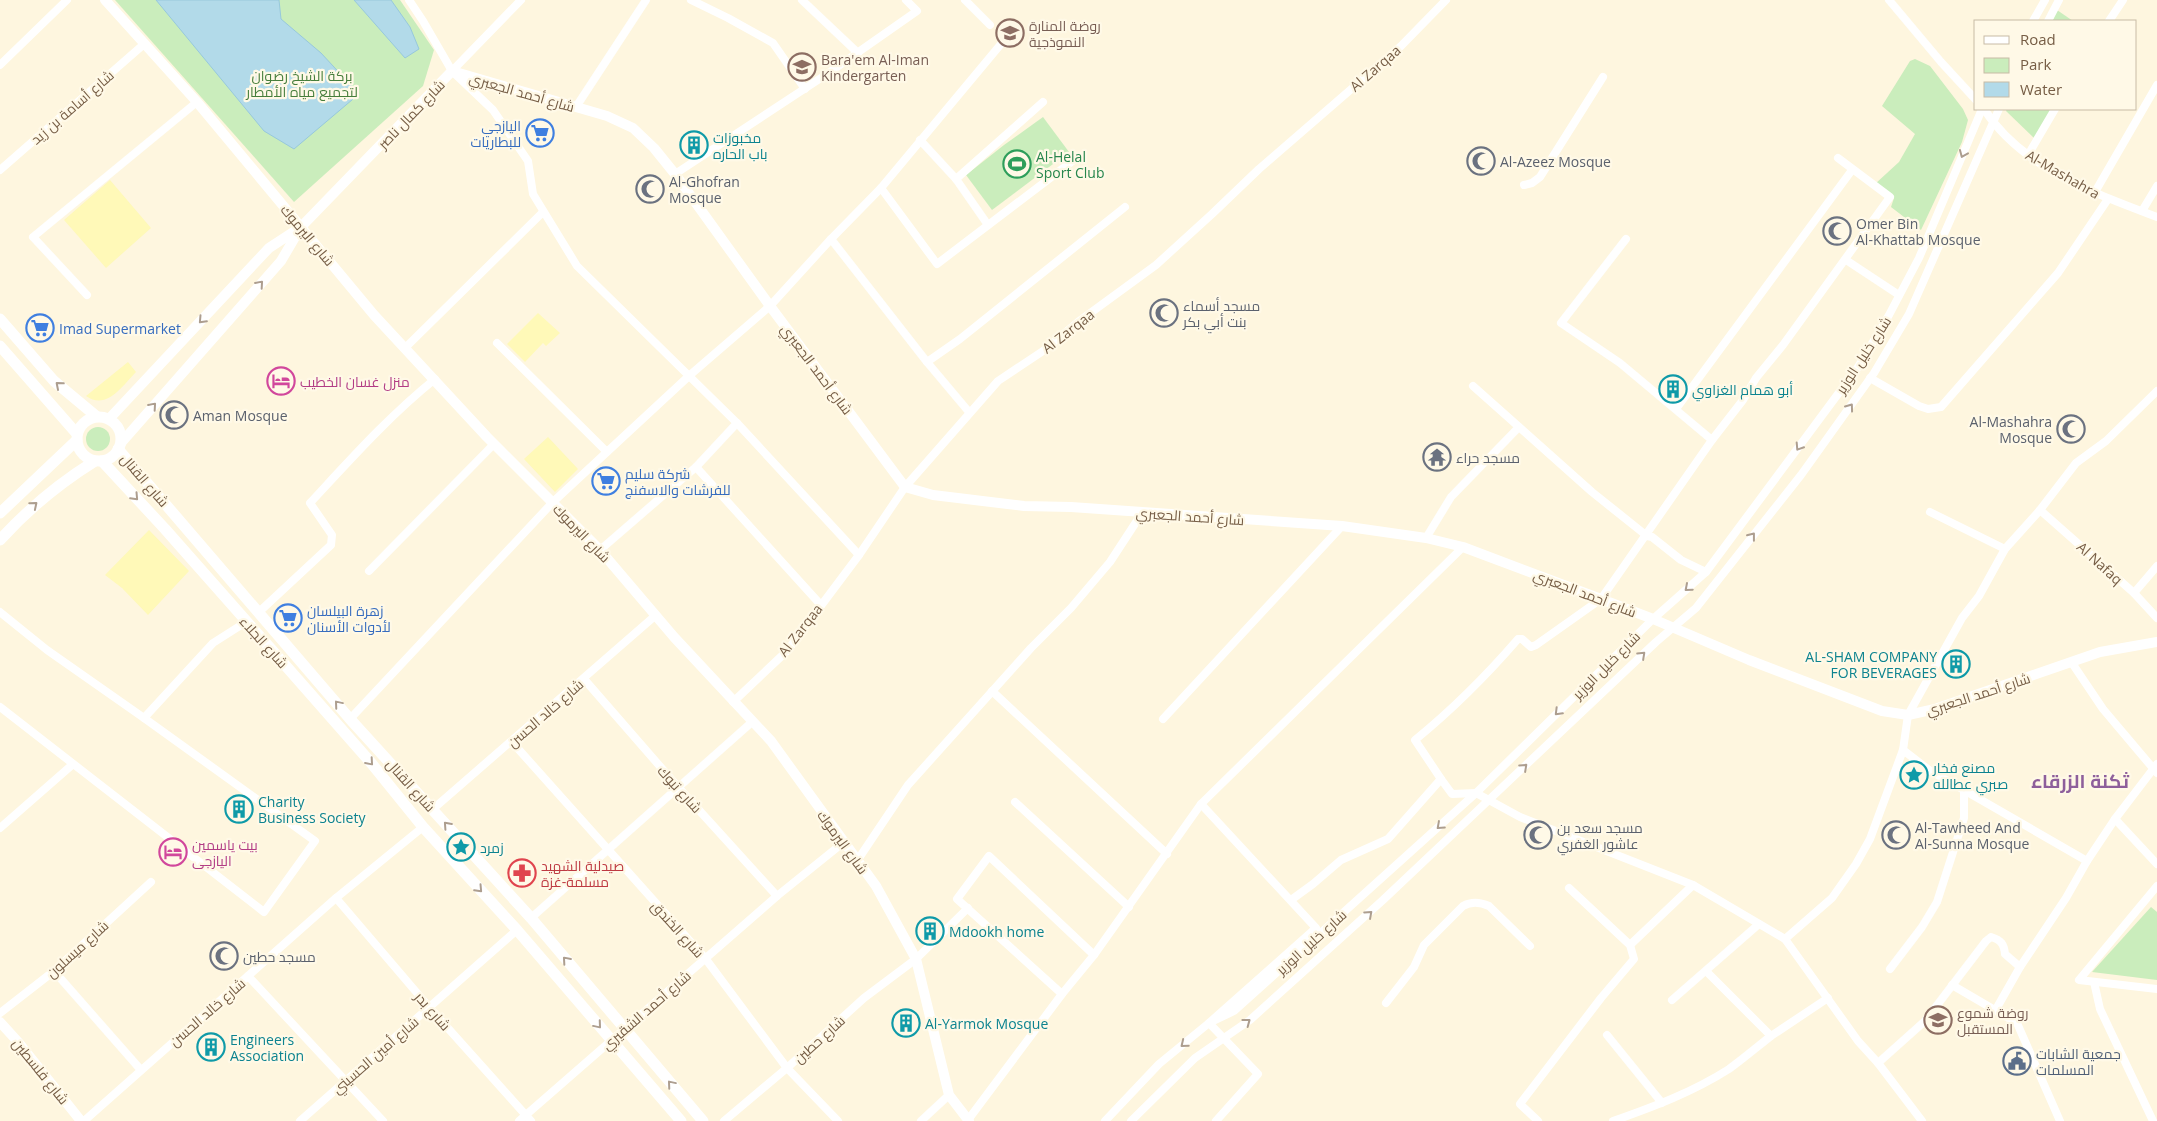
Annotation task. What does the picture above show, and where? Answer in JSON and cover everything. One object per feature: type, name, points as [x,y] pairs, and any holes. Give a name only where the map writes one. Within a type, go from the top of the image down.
[{"type":"main road","points":[[0,319],[54,381],[96,416],[109,419],[119,428],[120,446],[114,455],[98,461],[62,481],[26,511],[0,540]]},
{"type":"main road","points":[[0,346],[77,437],[78,448],[83,454],[98,461]]},
{"type":"main road","points":[[0,513],[77,437],[84,422],[96,416]]},
{"type":"main road","name":"شارع القنال","points":[[120,446],[350,718],[531,918],[703,1121]]},
{"type":"main road","name":"شارع الجلاء","points":[[98,461],[165,529],[372,764],[423,827]]},
{"type":"main road","name":"شارع القنال","points":[[423,827],[517,930],[681,1121]]},
{"type":"street","points":[[0,65],[68,0]]},
{"type":"street","name":"شارع اليرموك","points":[[105,0],[143,45],[196,102],[374,315],[494,444],[600,550],[770,741],[876,886],[916,959],[949,1095],[968,1120]]},
{"type":"street","name":"شارع أحمد الجعبري","points":[[409,0],[452,71],[607,116],[633,128],[654,148],[905,487],[933,494],[1024,506],[1071,507],[1342,526],[1426,538],[1463,547],[1602,598],[1749,660],[1882,710],[1908,715],[1935,710],[2100,652],[2157,642]]},
{"type":"street","name":"شارع كمال ناصر","points":[[109,419],[269,248],[301,227],[520,0]]},
{"type":"street","points":[[576,108],[646,0]]},
{"type":"street","points":[[691,0],[773,43],[805,89]]},
{"type":"street","points":[[802,0],[858,53]]},
{"type":"street","points":[[675,174],[805,89],[917,11],[906,0]]},
{"type":"street","points":[[965,0],[990,25]]},
{"type":"street","name":"Al Zarqaa","points":[[734,702],[787,651],[820,604],[859,555],[905,487],[998,381],[1043,351],[1078,322],[1156,265],[1258,169],[1401,46],[1446,0]]},
{"type":"street","points":[[1889,0],[1974,98]]},
{"type":"street","points":[[2034,20],[2045,0]]},
{"type":"street","points":[[2049,20],[2060,0]]},
{"type":"street","points":[[2110,20],[2123,0]]},
{"type":"street","points":[[350,718],[553,502],[690,375],[770,306],[881,188],[1001,44]]},
{"type":"street","name":"شارع أسامة بن زيد","points":[[0,170],[143,45]]},
{"type":"street","points":[[452,71],[493,110],[528,161],[532,194],[577,266],[736,422],[859,555]]},
{"type":"street","points":[[1524,185],[1532,183],[1540,177],[1603,78]]},
{"type":"street","points":[[2095,192],[2157,85]]},
{"type":"street","points":[[87,295],[33,238],[196,102]]},
{"type":"street","points":[[956,179],[1043,102]]},
{"type":"street","name":"شارع خليل الوزير","points":[[1105,1121],[1159,1064],[1209,1023],[1234,1011],[1476,793],[1653,618],[1706,572],[1858,366],[1919,258],[1983,110]]},
{"type":"street","name":"Al-Mashahra","points":[[1984,110],[2003,136],[2045,167],[2108,199],[2157,217]]},
{"type":"street","name":"شارع خليل الوزير","points":[[1131,1121],[1195,1058],[1250,1020],[1383,900],[1696,608],[1795,483],[1870,378],[1909,314],[2000,110]]},
{"type":"street","points":[[2028,155],[2055,110]]},
{"type":"street","points":[[920,140],[956,179],[988,225]]},
{"type":"street","points":[[881,188],[937,264],[1080,156]]},
{"type":"street","points":[[1838,158],[1890,198],[1783,345],[1756,378],[1743,400],[1712,440],[1602,598],[1536,646],[1530,647],[1522,639],[1518,639],[1489,673],[1454,708],[1415,740],[1452,794],[1476,793],[1520,817],[1694,886],[1785,939],[1858,1041],[1878,1062],[1922,1121]]},
{"type":"street","points":[[1676,408],[1852,170]]},
{"type":"street","points":[[2142,211],[2157,186]]},
{"type":"street","points":[[1870,378],[1919,406],[1928,409],[1941,407],[2058,273],[2108,199]]},
{"type":"street","points":[[927,362],[960,339],[1125,207]]},
{"type":"street","points":[[405,348],[543,212]]},
{"type":"street","name":"شارع كمال ناصر","points":[[120,446],[281,260],[301,227]]},
{"type":"street","points":[[831,239],[927,362],[969,412]]},
{"type":"street","points":[[1626,239],[1561,323],[1620,363],[1712,440]]},
{"type":"street","points":[[1846,260],[1899,295]]},
{"type":"street","points":[[497,343],[607,452]]},
{"type":"street","points":[[259,612],[331,545],[332,535],[310,503],[386,423],[413,397],[435,380]]},
{"type":"street","points":[[1473,386],[1592,492],[1646,536],[1652,537],[1682,560],[1706,572]]},
{"type":"street","points":[[1785,939],[1832,898],[1856,864],[1870,839],[1904,750],[1908,715],[1962,618],[1978,596],[2005,549],[2040,510],[2076,463],[2106,440],[2157,391]]},
{"type":"street","points":[[600,550],[696,467],[736,422]]},
{"type":"street","points":[[1426,538],[1451,496],[1519,426]]},
{"type":"street","points":[[369,571],[494,444]]},
{"type":"street","points":[[696,467],[820,604]]},
{"type":"street","name":"Al Nafaq","points":[[2040,510],[2134,593],[2157,618]]},
{"type":"street","points":[[857,861],[908,785],[992,691],[1071,608],[1110,562],[1142,512]]},
{"type":"street","points":[[1930,512],[2005,549]]},
{"type":"street","points":[[1163,719],[1342,526]]},
{"type":"street","points":[[968,1120],[1062,994],[1094,955],[1201,804],[1463,547]]},
{"type":"street","points":[[2134,593],[2157,566]]},
{"type":"street","points":[[0,612],[47,650],[315,841],[264,912],[72,765],[0,707]]},
{"type":"street","name":"شارع خالد الحسن","points":[[433,809],[656,615]]},
{"type":"street","points":[[144,718],[213,643],[246,622]]},
{"type":"street","points":[[1995,1011],[2020,967],[2066,898],[2087,861],[2115,819],[2156,769],[2103,709],[2072,663]]},
{"type":"street","name":"شارع تبوك","points":[[584,679],[678,787],[778,896]]},
{"type":"street","points":[[992,691],[1167,854]]},
{"type":"street","points":[[531,918],[752,722]]},
{"type":"street","name":"شارع الخندق","points":[[512,742],[706,958],[787,1068],[838,1121]]},
{"type":"street","points":[[1904,750],[1929,770],[2087,861]]},
{"type":"street","points":[[0,828],[72,765]]},
{"type":"street","points":[[1290,900],[1313,884],[1341,860],[1388,838],[1441,779]]},
{"type":"street","points":[[1890,969],[1922,927],[1937,902],[1964,818],[1964,790]]},
{"type":"street","points":[[1015,802],[1129,907]]},
{"type":"street","points":[[1201,804],[1316,928],[1209,1023],[1258,1074],[1216,1121]]},
{"type":"street","points":[[2115,819],[2157,864]]},
{"type":"street","name":"شارع خالد الحسن","points":[[82,1121],[336,898],[423,827]]},
{"type":"street","name":"شارع أحمد الشقيري","points":[[519,1121],[529,1118],[611,1040],[778,896],[844,842]]},
{"type":"street","points":[[1062,994],[957,899],[989,856],[1094,955]]},
{"type":"street","name":"شارع ميسلون","points":[[0,1013],[54,971],[152,882]]},
{"type":"street","points":[[1630,946],[1694,886]]},
{"type":"street","points":[[2157,886],[2079,980],[2157,989]]},
{"type":"street","points":[[1538,1121],[1520,1104],[1601,998],[1634,959],[1630,946],[1568,888]]},
{"type":"street","name":"شارع بدر","points":[[336,898],[429,1007],[529,1118]]},
{"type":"street","points":[[1386,1003],[1414,967],[1424,945],[1463,906],[1470,902],[1489,906],[1530,946]]},
{"type":"street","name":"شارع حطين","points":[[724,1121],[787,1068],[864,998],[916,959],[968,908]]},
{"type":"street","points":[[1672,1000],[1759,924]]},
{"type":"street","name":"شارع أمين الحسيني","points":[[300,1121],[517,930]]},
{"type":"street","points":[[1878,1062],[1925,1021],[1991,937],[2000,940],[2005,946],[2005,954],[2020,967]]},
{"type":"street","points":[[54,971],[141,1070]]},
{"type":"street","points":[[1706,971],[1771,1036]]},
{"type":"street","points":[[248,976],[383,1121]]},
{"type":"street","points":[[2094,982],[2100,1009],[2153,1121]]},
{"type":"street","points":[[1952,985],[2017,1023],[2060,1121]]},
{"type":"street","points":[[1613,1121],[1662,1103],[1729,1069],[1771,1036],[1828,998]]},
{"type":"street","name":"شارع فلسطين","points":[[0,1022],[82,1121]]},
{"type":"street","points":[[1607,1035],[1662,1103]]},
{"type":"street","points":[[920,1121],[949,1095]]},
{"type":"green space","name":"بركة الشيخ رضوان لتجميع مياه الأمطار","points":[[115,0],[400,0],[434,50],[423,86],[294,202]]},
{"type":"green space","points":[[2057,10],[2072,20],[2052,20]]},
{"type":"green space","points":[[1915,59],[1930,66],[1963,109],[1968,120],[1962,142],[1921,230],[1891,207],[1894,198],[1875,184],[1899,162],[1915,134],[1882,106],[1910,61]]},
{"type":"green space","points":[[2006,110],[2051,110],[2035,139]]},
{"type":"green space","name":"Al-Helal Sport Club","points":[[1043,117],[1069,152],[992,210],[966,175]]},
{"type":"green space","points":[[98,427],[107,430],[110,439],[107,448],[98,451],[89,448],[86,439],[89,430]]},
{"type":"green space","points":[[2151,907],[2157,912],[2157,980],[2092,972]]},
{"type":"sand","points":[[110,180],[151,228],[106,268],[64,220]]},
{"type":"sand","points":[[538,313],[560,333],[546,346],[543,343],[525,362],[507,344]]},
{"type":"sand","points":[[128,362],[136,372],[114,394],[101,400],[94,400],[86,396]]},
{"type":"sand","points":[[548,437],[578,469],[555,492],[524,459]]},
{"type":"sand","points":[[149,530],[189,571],[148,615],[122,588],[105,575]]},
{"type":"water","name":"بركة الشيخ رضوان لتجميع مياه الأمطار","points":[[156,0],[279,0],[281,19],[321,53],[359,94],[294,149],[264,131]]},
{"type":"water","points":[[354,0],[391,0],[410,27],[419,49],[405,58]]},
{"type":"place","name":"روضة المنارة النموذجية","points":[[1010,33]]},
{"type":"place","name":"Bara'em Al-Iman Kindergarten","points":[[802,67]]},
{"type":"place","name":"اليازجي للبطاريات","points":[[540,133]]},
{"type":"place","name":"مخبوزات باب الحاره","points":[[694,145]]},
{"type":"place","name":"Al-Azeez Mosque","points":[[1481,161]]},
{"type":"place","name":"Al-Helal Sport Club","points":[[1017,164]]},
{"type":"place","name":"Al-Ghofran Mosque","points":[[650,189]]},
{"type":"place","name":"Omer Bin Al-Khattab Mosque","points":[[1837,231]]},
{"type":"place","name":"مسجد أسماء بنت أبي بكر","points":[[1164,313]]},
{"type":"place","name":"Imad Supermarket","points":[[40,328]]},
{"type":"place","name":"منزل غسان الخطيب","points":[[281,381]]},
{"type":"place","name":"أبو همام الغزاوي","points":[[1673,389]]},
{"type":"place","name":"Aman Mosque","points":[[174,415]]},
{"type":"place","name":"Al-Mashahra Mosque","points":[[2071,429]]},
{"type":"place","name":"مسجد حراء","points":[[1437,457]]},
{"type":"place","name":"شركة سليم للفرشات والاسفنج","points":[[606,481]]},
{"type":"place","name":"زهرة البيلسان لأدوات الأسنان","points":[[288,618]]},
{"type":"place","name":"AL-SHAM COMPANY FOR BEVERAGES","points":[[1956,664]]},
{"type":"place","name":"مصنع فخار صبري عطالله","points":[[1914,775]]},
{"type":"place","name":"Charity Business Society","points":[[239,809]]},
{"type":"place","name":"مسجد سعد بن عاشور الغفري","points":[[1538,835]]},
{"type":"place","name":"Al-Tawheed And Al-Sunna Mosque","points":[[1896,835]]},
{"type":"place","name":"زمرد","points":[[461,847]]},
{"type":"place","name":"بيت ياسمين اليازجى","points":[[173,852]]},
{"type":"place","name":"صيدلية الشهيد مسلمة-غزة","points":[[522,873]]},
{"type":"place","name":"Mdookh home","points":[[930,931]]},
{"type":"place","name":"مسجد حطين","points":[[224,956]]},
{"type":"place","name":"روضة شموع المستقبل","points":[[1938,1020]]},
{"type":"place","name":"Al-Yarmok Mosque","points":[[906,1023]]},
{"type":"place","name":"Engineers Association","points":[[211,1047]]},
{"type":"place","name":"جمعية الشابات المسلمات","points":[[2017,1061]]},
{"type":"district","name":"ثكنة الزرقاء","points":[[2080,781]]}]
